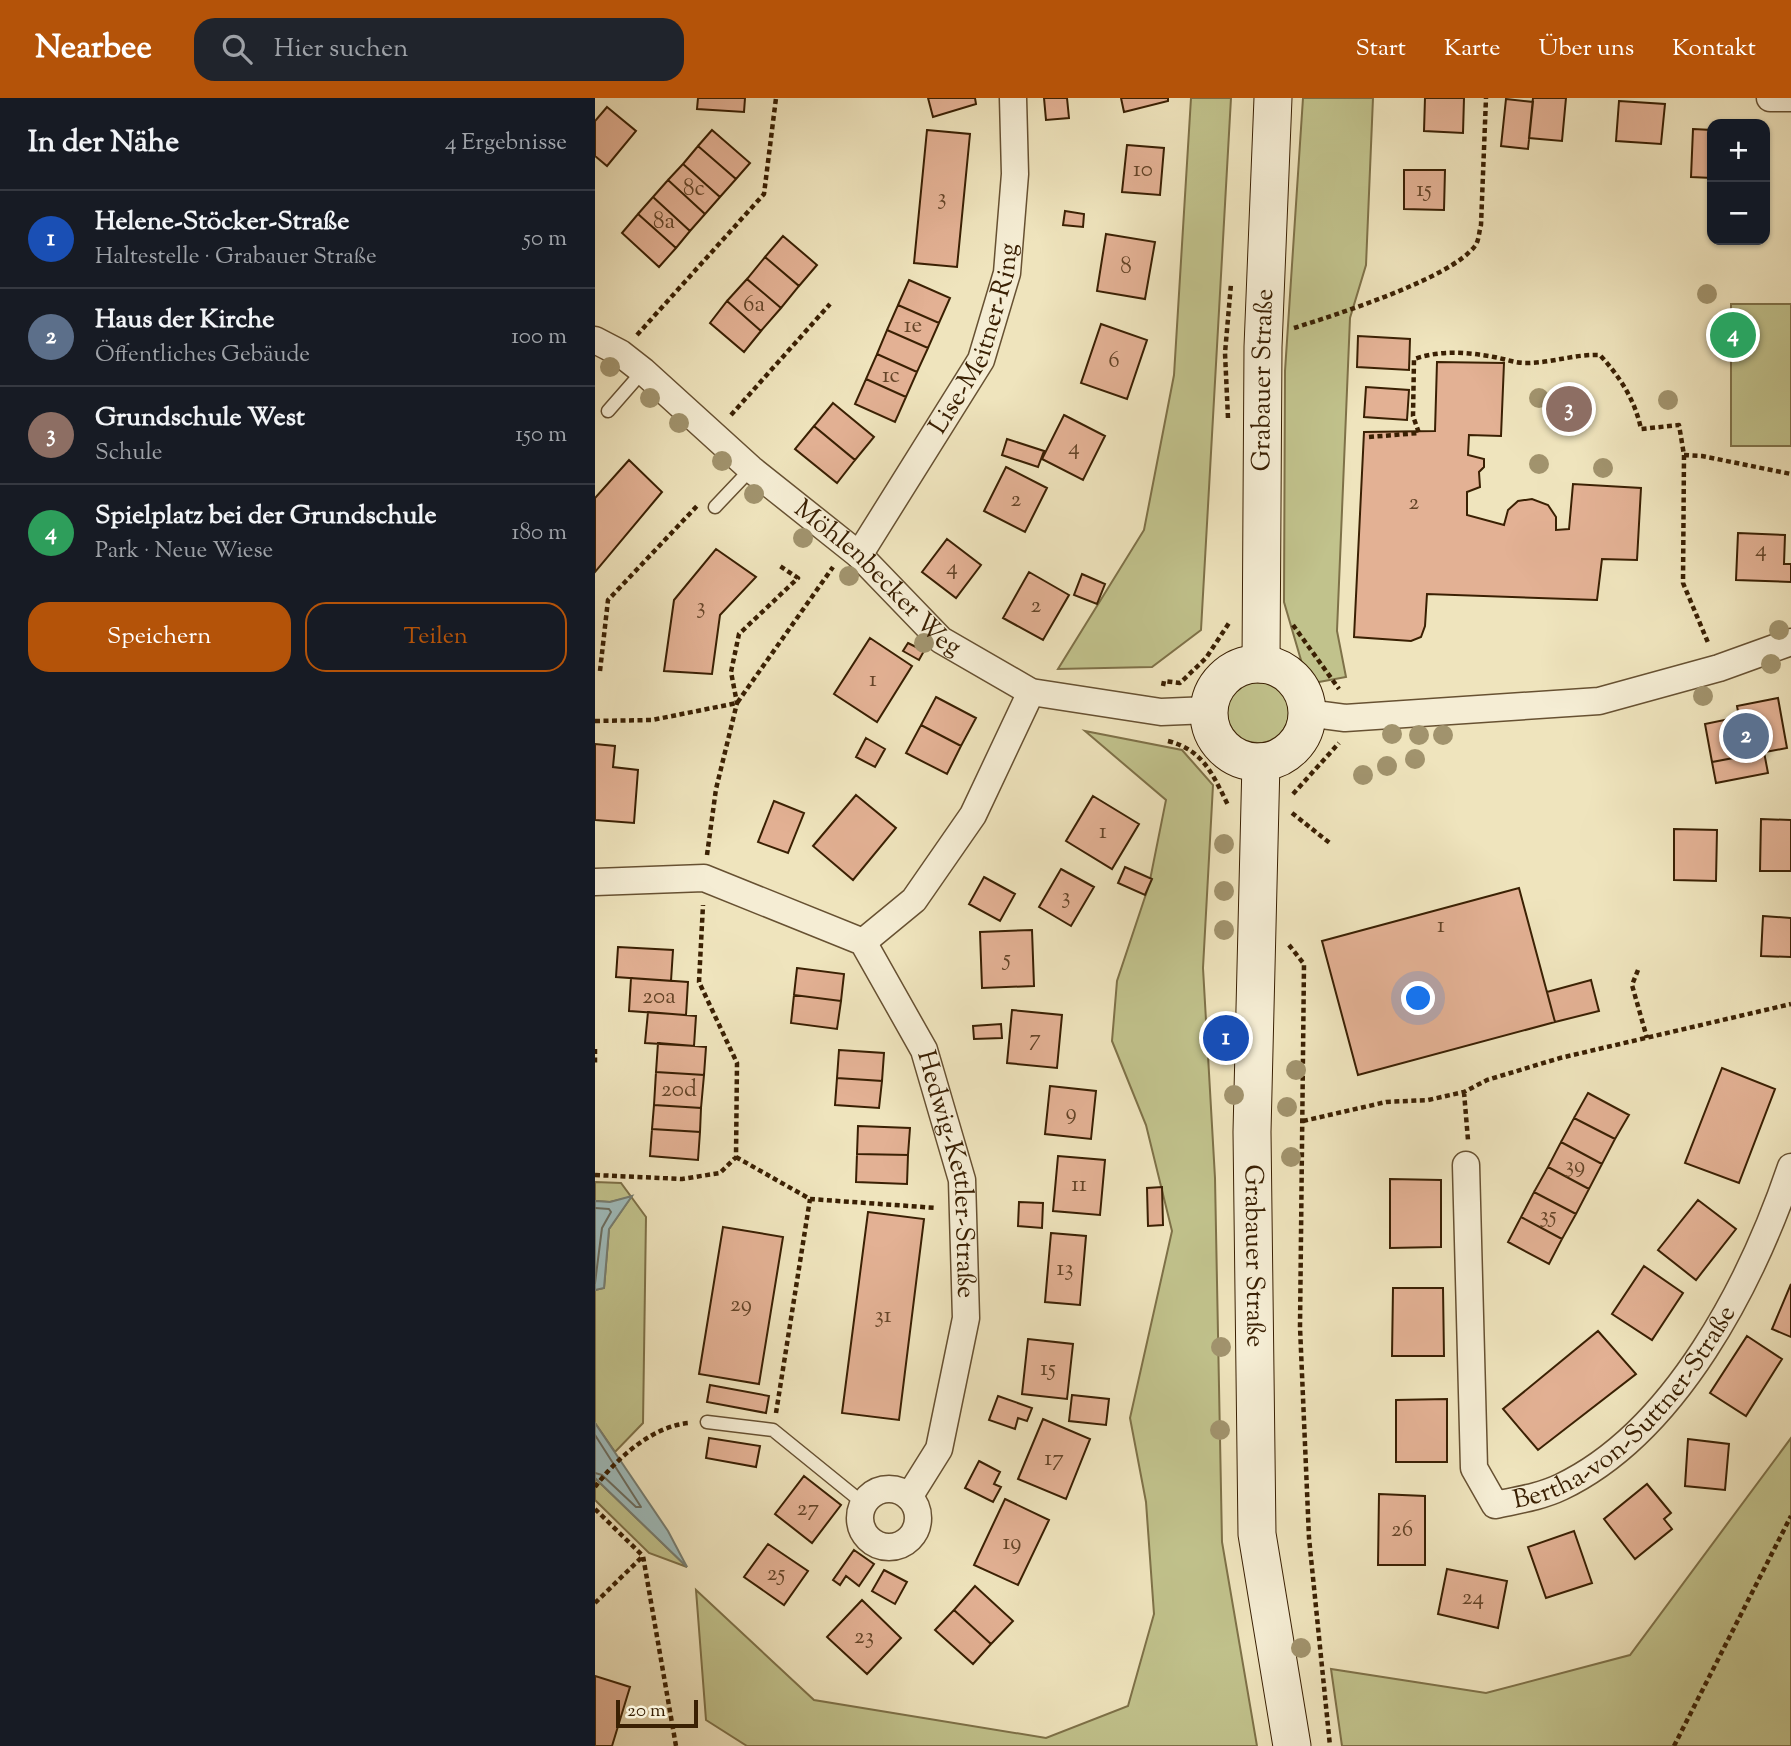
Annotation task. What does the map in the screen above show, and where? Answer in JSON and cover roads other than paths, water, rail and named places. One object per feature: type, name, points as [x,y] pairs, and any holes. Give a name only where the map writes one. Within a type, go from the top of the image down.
[{"type":"main road","name":"Grabauer Straße","points":[[1261,664],[1245,624],[1263,347],[1272,98]]},
{"type":"main road","points":[[1261,664],[1289,674],[1305,699],[1307,713],[1304,728],[1293,746],[1275,759],[1261,762],[1234,756],[1223,748],[1215,737],[1209,710],[1220,682],[1232,671],[1246,665],[1261,664]]},
{"type":"main road","name":"Grabauer Straße","points":[[1261,762],[1252,1132],[1257,1534],[1292,1746]]},
{"type":"street","name":"Lise-Meitner-Ring","points":[[854,551],[981,360],[1007,273],[1015,174],[1013,98]]},
{"type":"street","points":[[1770,98],[1790,98]]},
{"type":"street","name":"Möhlenbecker Weg","points":[[595,340],[620,353],[751,469],[854,551],[941,640],[1031,692],[1161,712],[1209,710]]},
{"type":"street","points":[[1307,713],[1345,718],[1599,701],[1719,668],[1791,642]]},
{"type":"street","points":[[595,882],[704,878],[863,942],[914,900],[973,815],[1031,692]]},
{"type":"street","name":"Hedwig-Kettler-Straße","points":[[863,942],[924,1050],[962,1180],[966,1318],[939,1449],[909,1497]]},
{"type":"street","name":"Bertha-von-Suttner-Straße","points":[[1466,1166],[1474,1468],[1495,1505],[1533,1497],[1561,1487],[1591,1470],[1652,1421],[1705,1347],[1755,1260],[1791,1167]]},
{"type":"street","points":[[884,1489],[893,1489],[909,1497],[918,1513],[915,1532],[901,1545],[891,1547],[871,1542],[864,1535],[859,1515],[863,1503],[874,1492],[884,1489]]},
{"type":"lane","points":[[608,411],[643,372]]},
{"type":"lane","points":[[715,507],[751,469]]},
{"type":"lane","points":[[707,1422],[773,1430],[863,1503]]},
{"type":"water","points":[[632,1196],[609,1229],[604,1288],[595,1290],[595,1201],[610,1202]]},
{"type":"water","points":[[595,1423],[668,1531],[687,1567],[595,1478]]},
{"type":"place","name":"Spielplatz bei der Grundschule","points":[[1733,335]]},
{"type":"place","name":"Grundschule West","points":[[1569,409]]},
{"type":"place","name":"Haus der Kirche","points":[[1746,736]]},
{"type":"place","name":"Helene-Stöcker-Straße","points":[[1226,1038]]}]
